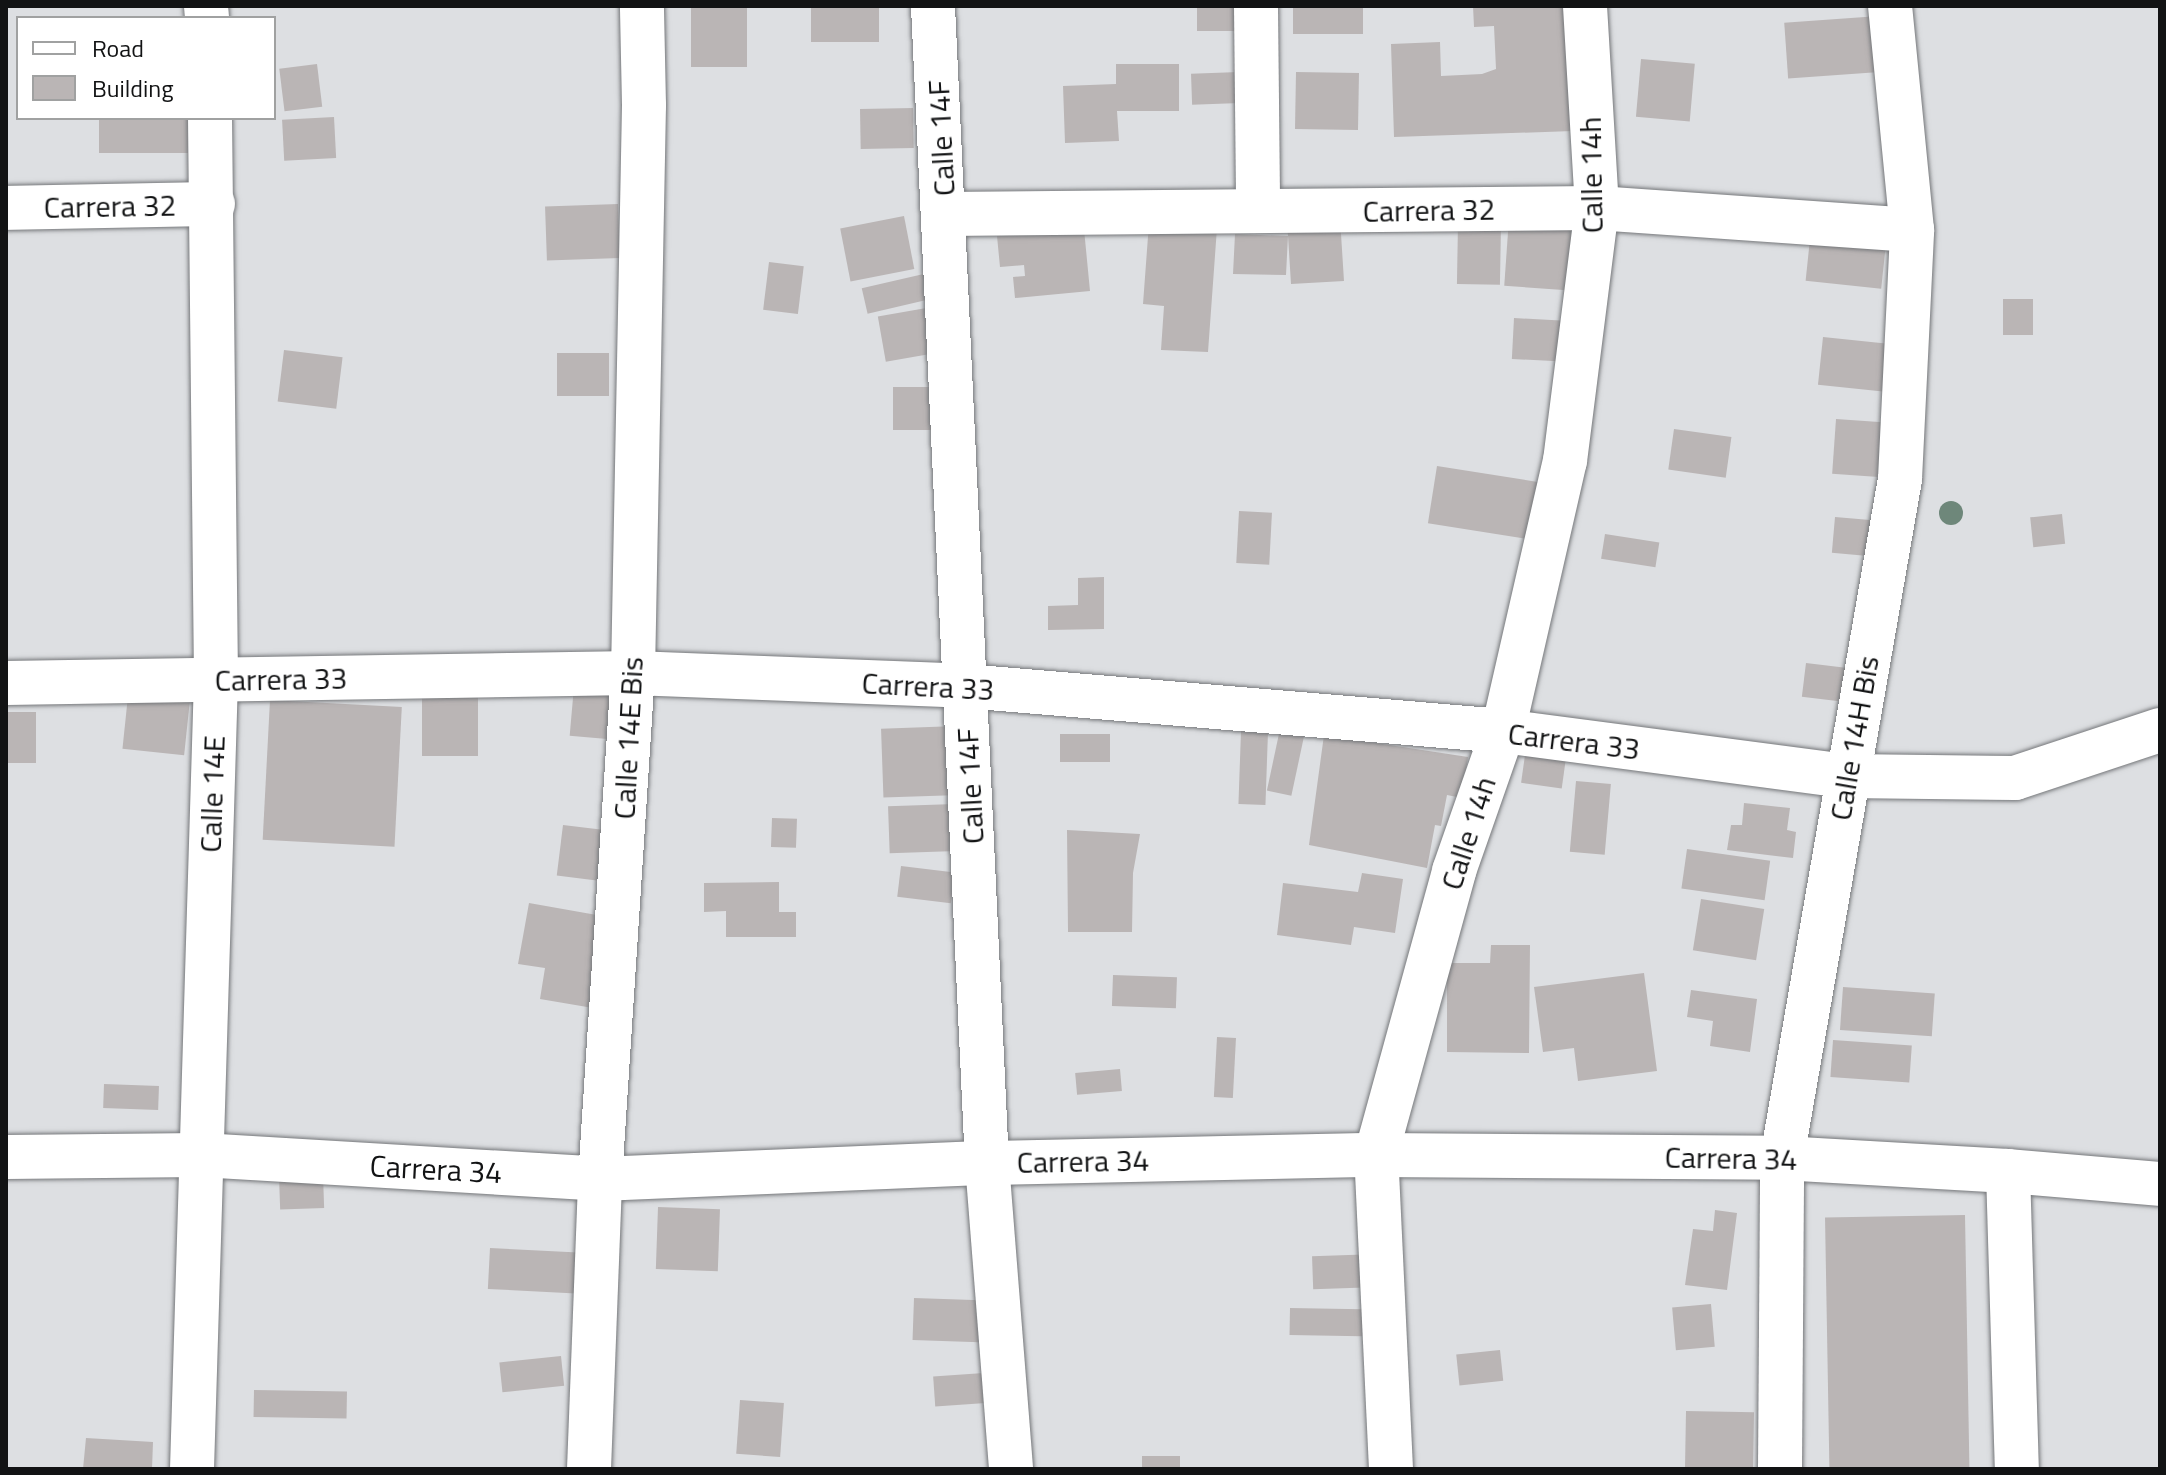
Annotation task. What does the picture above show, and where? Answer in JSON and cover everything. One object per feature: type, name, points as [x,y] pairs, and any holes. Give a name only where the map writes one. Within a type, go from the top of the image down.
[{"type":"street","name":"Calle 14E Bis","points":[[589,1469],[600,1179],[633,673],[644,121],[642,6]]},
{"type":"street","name":"Calle 14F","points":[[933,6],[987,1163],[1011,1469]]},
{"type":"street","points":[[1256,6],[1258,211]]},
{"type":"street","name":"Calle 14h","points":[[1391,1469],[1376,1155],[1454,871],[1503,731],[1565,461],[1597,208],[1585,6]]},
{"type":"street","name":"Calle 14H Bis","points":[[1780,1469],[1782,1158],[1900,479],[1912,230],[1890,6]]},
{"type":"street","name":"Calle 14E","points":[[192,1469],[216,680],[210,120]]},
{"type":"street","name":"Carrera 32","points":[[6,208],[213,204]]},
{"type":"street","name":"Carrera 32","points":[[945,214],[1597,208],[1912,230]]},
{"type":"street","name":"Carrera 33","points":[[6,683],[633,673],[965,686],[1503,731],[1846,776],[2015,778],[2160,730]]},
{"type":"street","name":"Carrera 34","points":[[6,1157],[201,1155],[600,1179],[987,1163],[1376,1155],[1782,1158],[2008,1171],[2160,1184]]},
{"type":"street","points":[[2008,1171],[2017,1469]]},
{"type":"building","points":[[691,6],[747,6],[747,67],[691,67]]},
{"type":"building","points":[[811,6],[879,6],[879,42],[811,42]]},
{"type":"building","points":[[1197,6],[1245,6],[1245,31],[1197,31]]},
{"type":"building","points":[[1293,6],[1363,6],[1363,34],[1293,34]]},
{"type":"building","points":[[1473,6],[1567,6],[1573,131],[1394,137],[1391,44],[1440,42],[1441,76],[1482,74],[1496,69],[1494,26],[1474,27]]},
{"type":"building","points":[[1879,16],[1883,72],[1788,78],[1784,23]]},
{"type":"building","points":[[1641,59],[1695,64],[1690,121],[1636,117]]},
{"type":"building","points":[[317,64],[322,107],[285,111],[279,69]]},
{"type":"building","points":[[1116,64],[1179,64],[1179,111],[1117,111],[1119,141],[1065,143],[1063,86],[1116,84]]},
{"type":"building","points":[[1239,72],[1240,103],[1192,105],[1191,74]]},
{"type":"building","points":[[1296,72],[1359,73],[1358,130],[1295,129]]},
{"type":"building","points":[[913,108],[914,148],[861,149],[860,109]]},
{"type":"building","points":[[334,117],[336,158],[284,161],[282,120]]},
{"type":"building","points":[[99,120],[188,120],[188,153],[99,153]]},
{"type":"building","points":[[618,204],[620,258],[547,261],[545,207]]},
{"type":"building","points":[[904,216],[914,269],[850,281],[840,228]]},
{"type":"building","points":[[1340,218],[1344,281],[1291,284],[1287,222]]},
{"type":"building","points":[[1509,218],[1586,223],[1581,291],[1504,286]]},
{"type":"building","points":[[1149,223],[1217,228],[1208,352],[1161,350],[1164,306],[1143,304]]},
{"type":"building","points":[[1458,223],[1501,224],[1500,285],[1457,284]]},
{"type":"building","points":[[1084,229],[1090,291],[1015,298],[1013,277],[1025,276],[1024,265],[1000,267],[997,236]]},
{"type":"building","points":[[1235,234],[1288,236],[1286,275],[1233,274]]},
{"type":"building","points":[[1810,239],[1886,247],[1881,289],[1806,281]]},
{"type":"building","points":[[769,262],[804,266],[798,314],[763,310]]},
{"type":"building","points":[[928,273],[934,298],[868,314],[862,288]]},
{"type":"building","points":[[2003,299],[2033,299],[2033,335],[2003,335]]},
{"type":"building","points":[[932,307],[940,352],[886,362],[878,317]]},
{"type":"building","points":[[1514,318],[1565,321],[1563,362],[1512,359]]},
{"type":"building","points":[[1823,337],[1905,346],[1900,393],[1818,385]]},
{"type":"building","points":[[284,350],[343,357],[336,409],[278,402]]},
{"type":"building","points":[[557,353],[609,353],[609,396],[557,396]]},
{"type":"building","points":[[893,387],[941,387],[941,430],[893,430]]},
{"type":"building","points":[[1836,419],[1897,423],[1893,478],[1832,474]]},
{"type":"building","points":[[1674,429],[1731,437],[1726,478],[1668,470]]},
{"type":"building","points":[[1437,466],[1541,482],[1532,540],[1428,523]]},
{"type":"building","points":[[1239,511],[1272,513],[1269,565],[1236,563]]},
{"type":"building","points":[[2062,514],[2065,544],[2033,547],[2030,517]]},
{"type":"building","points":[[1835,517],[1885,521],[1882,557],[1832,553]]},
{"type":"building","points":[[1605,534],[1659,543],[1655,567],[1601,559]]},
{"type":"building","points":[[1104,577],[1104,629],[1048,630],[1048,606],[1078,605],[1078,578]]},
{"type":"building","points":[[1806,663],[1852,669],[1848,702],[1802,697]]},
{"type":"building","points":[[575,675],[630,680],[624,741],[570,736]]},
{"type":"building","points":[[422,692],[478,692],[478,756],[422,756]]},
{"type":"building","points":[[128,696],[190,702],[184,755],[122,749]]},
{"type":"building","points":[[270,700],[402,707],[394,847],[263,840]]},
{"type":"building","points":[[6,712],[36,712],[36,763],[6,763]]},
{"type":"building","points":[[957,726],[959,795],[883,798],[881,729]]},
{"type":"building","points":[[1280,729],[1304,734],[1291,796],[1267,791]]},
{"type":"building","points":[[1241,731],[1268,732],[1265,805],[1238,804]]},
{"type":"building","points":[[1060,734],[1110,734],[1110,762],[1060,762]]},
{"type":"building","points":[[1324,735],[1468,757],[1462,798],[1447,795],[1441,826],[1435,825],[1427,868],[1309,845]]},
{"type":"building","points":[[1525,755],[1566,761],[1562,788],[1521,783]]},
{"type":"building","points":[[1576,781],[1611,784],[1605,855],[1570,852]]},
{"type":"building","points":[[1744,803],[1790,808],[1787,830],[1796,832],[1793,858],[1727,850],[1731,825],[1742,825]]},
{"type":"building","points":[[955,804],[957,851],[890,853],[888,806]]},
{"type":"building","points":[[772,818],[797,819],[796,848],[771,847]]},
{"type":"building","points":[[563,825],[611,831],[604,881],[557,876]]},
{"type":"building","points":[[1067,830],[1140,834],[1133,873],[1132,932],[1068,932]]},
{"type":"building","points":[[1687,849],[1770,861],[1765,900],[1681,889]]},
{"type":"building","points":[[901,866],[955,873],[951,903],[897,897]]},
{"type":"building","points":[[1362,873],[1403,879],[1395,933],[1354,927],[1351,945],[1277,935],[1283,883],[1358,892]]},
{"type":"building","points":[[779,882],[779,912],[796,912],[796,937],[726,937],[726,911],[704,912],[704,883]]},
{"type":"building","points":[[1701,899],[1764,909],[1756,960],[1693,950]]},
{"type":"building","points":[[529,903],[608,917],[593,1008],[540,999],[545,968],[518,964]]},
{"type":"building","points":[[1491,945],[1530,945],[1529,1053],[1447,1052],[1447,963],[1490,963]]},
{"type":"building","points":[[1644,973],[1657,1071],[1578,1081],[1574,1048],[1543,1052],[1534,987]]},
{"type":"building","points":[[1113,975],[1177,977],[1176,1008],[1112,1006]]},
{"type":"building","points":[[1843,987],[1935,993],[1932,1036],[1840,1030]]},
{"type":"building","points":[[1691,990],[1757,999],[1750,1052],[1710,1046],[1713,1021],[1687,1017]]},
{"type":"building","points":[[1217,1037],[1236,1038],[1233,1098],[1214,1097]]},
{"type":"building","points":[[1833,1040],[1912,1046],[1909,1082],[1830,1077]]},
{"type":"building","points":[[1120,1069],[1122,1091],[1077,1095],[1075,1073]]},
{"type":"building","points":[[104,1084],[159,1086],[158,1110],[103,1108]]},
{"type":"building","points":[[323,1175],[324,1208],[280,1210],[279,1177]]},
{"type":"building","points":[[658,1207],[720,1209],[718,1271],[656,1269]]},
{"type":"building","points":[[1715,1210],[1737,1213],[1727,1290],[1685,1285],[1693,1229],[1713,1231]]},
{"type":"building","points":[[1965,1215],[1969,1469],[1829,1469],[1825,1217]]},
{"type":"building","points":[[490,1248],[578,1253],[576,1294],[488,1289]]},
{"type":"building","points":[[1378,1254],[1379,1287],[1313,1289],[1312,1256]]},
{"type":"building","points":[[914,1298],[988,1301],[986,1343],[913,1340]]},
{"type":"building","points":[[1711,1304],[1715,1347],[1676,1350],[1672,1307]]},
{"type":"building","points":[[1290,1308],[1376,1310],[1376,1336],[1290,1335]]},
{"type":"building","points":[[1500,1350],[1503,1381],[1459,1385],[1456,1355]]},
{"type":"building","points":[[561,1356],[564,1386],[502,1392],[499,1362]]},
{"type":"building","points":[[998,1372],[1000,1402],[935,1406],[933,1377]]},
{"type":"building","points":[[254,1390],[347,1392],[347,1419],[254,1417]]},
{"type":"building","points":[[740,1400],[784,1403],[780,1457],[736,1454]]},
{"type":"building","points":[[1686,1411],[1754,1412],[1753,1469],[1685,1469]]},
{"type":"building","points":[[86,1438],[153,1442],[152,1469],[83,1469]]},
{"type":"building","points":[[1142,1456],[1180,1456],[1180,1469],[1142,1469]]}]
